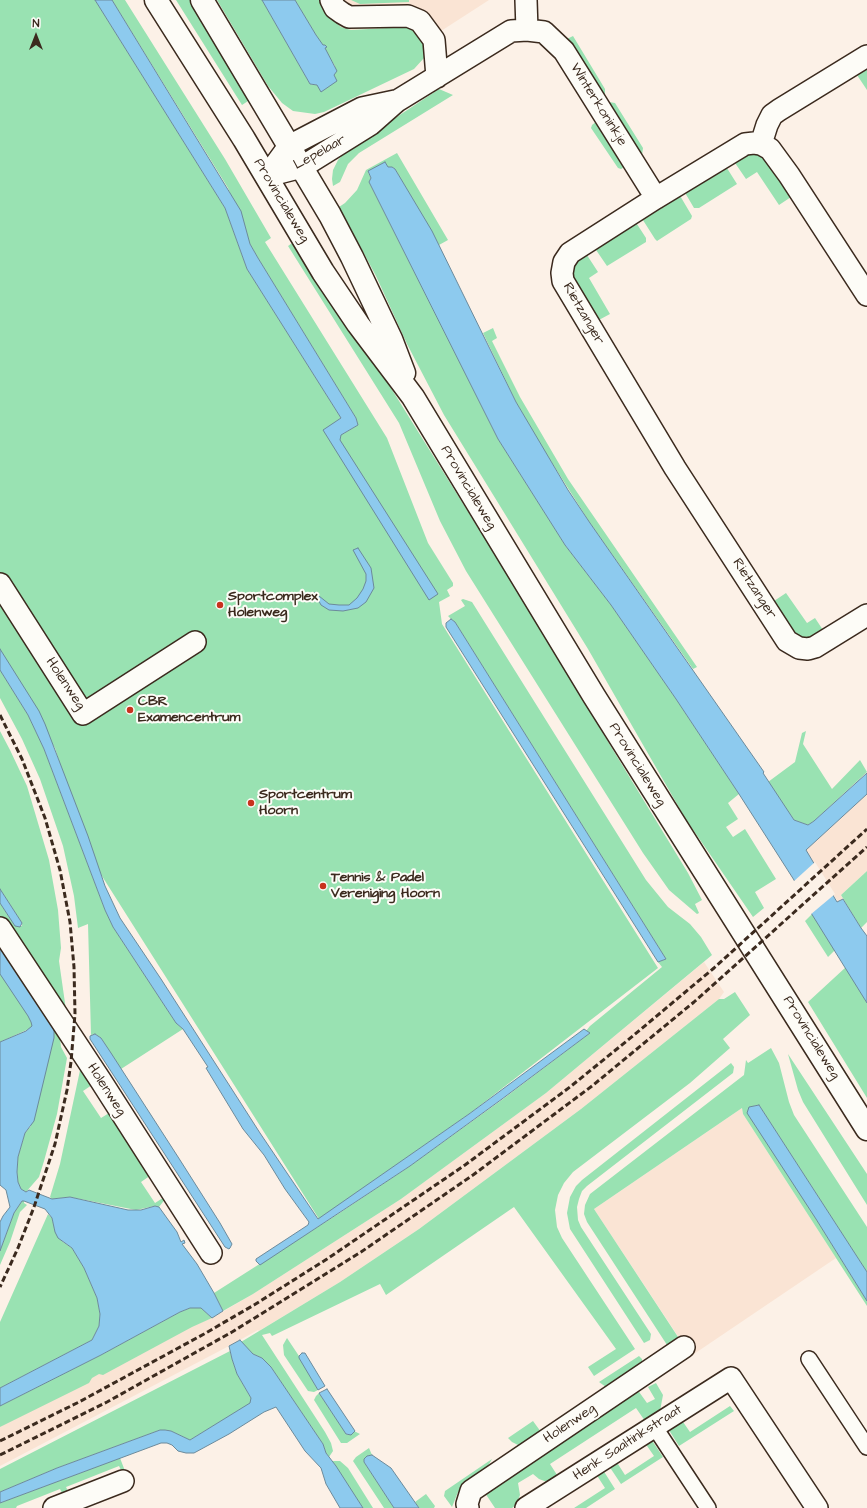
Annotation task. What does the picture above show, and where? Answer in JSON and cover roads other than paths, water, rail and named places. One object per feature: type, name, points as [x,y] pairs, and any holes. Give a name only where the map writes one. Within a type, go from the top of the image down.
[{"type":"main road","name":"Provincialeweg","points":[[156,0],[267,176],[323,272],[358,324],[413,397],[602,709],[867,1128]]},
{"type":"main road","name":"Provincialeweg","points":[[202,0],[302,167],[352,257],[391,339],[413,397]]},
{"type":"street","points":[[331,0],[335,8],[349,17],[408,16],[420,21],[434,40],[437,77]]},
{"type":"street","points":[[526,0],[527,30]]},
{"type":"street","name":"Lepelaar","points":[[267,176],[302,167],[371,124],[396,101],[512,31],[527,30]]},
{"type":"street","name":"Winterkoninkje","points":[[527,30],[544,32],[564,51],[656,198]]},
{"type":"street","points":[[867,56],[772,115],[761,144],[770,149],[789,175],[867,295]]},
{"type":"street","name":"Lepelaar","points":[[267,176],[289,146],[362,108],[396,101]]},
{"type":"street","name":"Rietzanger","points":[[761,144],[745,144],[656,198],[570,253],[563,268],[563,281],[675,468],[787,640],[799,648],[808,649],[815,647],[867,615]]},
{"type":"street","name":"Holenweg","points":[[0,584],[83,714],[195,642]]},
{"type":"street","name":"Holenweg","points":[[0,928],[211,1252]]},
{"type":"street","name":"Holenweg","points":[[468,1508],[467,1504],[471,1491],[684,1347]]},
{"type":"street","points":[[809,1360],[867,1447]]},
{"type":"street","name":"Henk Saaltinkstraat","points":[[526,1508],[731,1378],[817,1508]]},
{"type":"street","points":[[654,1426],[708,1508]]},
{"type":"street","points":[[54,1508],[123,1481]]},
{"type":"water","points":[[95,0],[112,0],[241,211],[250,244],[356,418],[358,425],[341,435],[340,440],[438,594],[429,600],[323,430],[341,418],[247,269],[225,208]]},
{"type":"water","points":[[262,0],[295,0],[316,35],[323,45],[327,47],[325,48],[337,71],[334,75],[337,81],[321,92],[317,85],[310,84]]},
{"type":"water","points":[[385,162],[388,167],[395,169],[432,231],[516,402],[568,490],[764,772],[763,773],[794,820],[808,825],[867,773],[867,794],[806,850],[837,902],[843,899],[867,936],[867,1003],[803,900],[794,880],[739,794],[611,605],[565,545],[498,439],[369,182],[371,178],[368,171]]},
{"type":"water","points":[[358,548],[371,568],[374,588],[366,602],[358,608],[343,611],[329,610],[321,605],[314,592],[329,604],[349,605],[357,598],[363,589],[366,581],[366,574],[353,550]]},
{"type":"water","points":[[451,619],[455,622],[666,959],[658,962],[446,627],[446,623]]},
{"type":"water","points":[[0,649],[39,711],[45,724],[88,836],[105,886],[120,918],[318,1219],[469,1114],[584,1029],[590,1033],[410,1166],[260,1265],[256,1259],[308,1225],[309,1222],[285,1189],[264,1155],[243,1129],[206,1068],[208,1067],[183,1029],[176,1023],[113,927],[105,910],[44,749],[28,715],[0,670]]},
{"type":"water","points":[[0,889],[22,923],[20,927],[15,926],[0,903]]},
{"type":"water","points":[[0,946],[54,1027],[54,1038],[34,1121],[25,1133],[18,1157],[17,1172],[18,1182],[21,1189],[26,1192],[29,1190],[52,1199],[70,1197],[128,1210],[141,1210],[155,1206],[159,1207],[177,1232],[181,1242],[184,1240],[185,1243],[182,1244],[197,1264],[223,1311],[212,1318],[201,1308],[190,1308],[180,1312],[101,1355],[0,1406],[0,1388],[92,1340],[99,1326],[100,1314],[97,1298],[84,1268],[72,1248],[58,1238],[52,1218],[45,1209],[22,1201],[14,1213],[0,1251],[0,1222],[10,1207],[6,1190],[0,1185],[0,1042],[26,1031],[32,1026],[28,1016],[0,974]]},
{"type":"water","points":[[95,1034],[101,1038],[111,1053],[220,1223],[232,1244],[229,1249],[225,1247],[90,1039],[90,1036]]},
{"type":"water","points":[[759,1105],[867,1272],[867,1301],[747,1113],[749,1107]]},
{"type":"water","points":[[240,1340],[253,1354],[262,1358],[271,1367],[323,1444],[326,1453],[363,1508],[340,1508],[326,1484],[321,1468],[305,1451],[276,1407],[264,1412],[229,1434],[194,1453],[178,1451],[172,1445],[161,1443],[0,1503],[0,1492],[57,1468],[160,1430],[171,1431],[190,1440],[250,1403],[251,1398],[237,1374],[229,1346]]},
{"type":"water","points":[[302,1353],[305,1353],[325,1386],[318,1390],[299,1358]]},
{"type":"water","points":[[327,1389],[355,1431],[351,1435],[346,1434],[319,1393]]},
{"type":"water","points":[[372,1455],[391,1468],[419,1508],[394,1508],[364,1462],[364,1459],[367,1456]]},
{"type":"railway","points":[[0,715],[22,759],[45,818],[60,870],[70,922],[74,967],[75,1014],[67,1090],[55,1144],[34,1207],[18,1248],[0,1287]]},
{"type":"railway","points":[[0,1441],[79,1402],[254,1305],[327,1259],[465,1165],[570,1087],[628,1040],[714,968],[867,829]]},
{"type":"railway","points":[[0,1455],[107,1402],[232,1332],[361,1252],[473,1175],[592,1086],[694,1002],[867,847]]},
{"type":"place","name":"Sportcomplex Holenweg","points":[[220,605]]},
{"type":"place","name":"CBR Examencentrum","points":[[130,710]]},
{"type":"place","name":"Sportcentrum Hoorn","points":[[251,803]]},
{"type":"place","name":"Tennis & Padel Vereniging Hoorn","points":[[323,886]]}]
